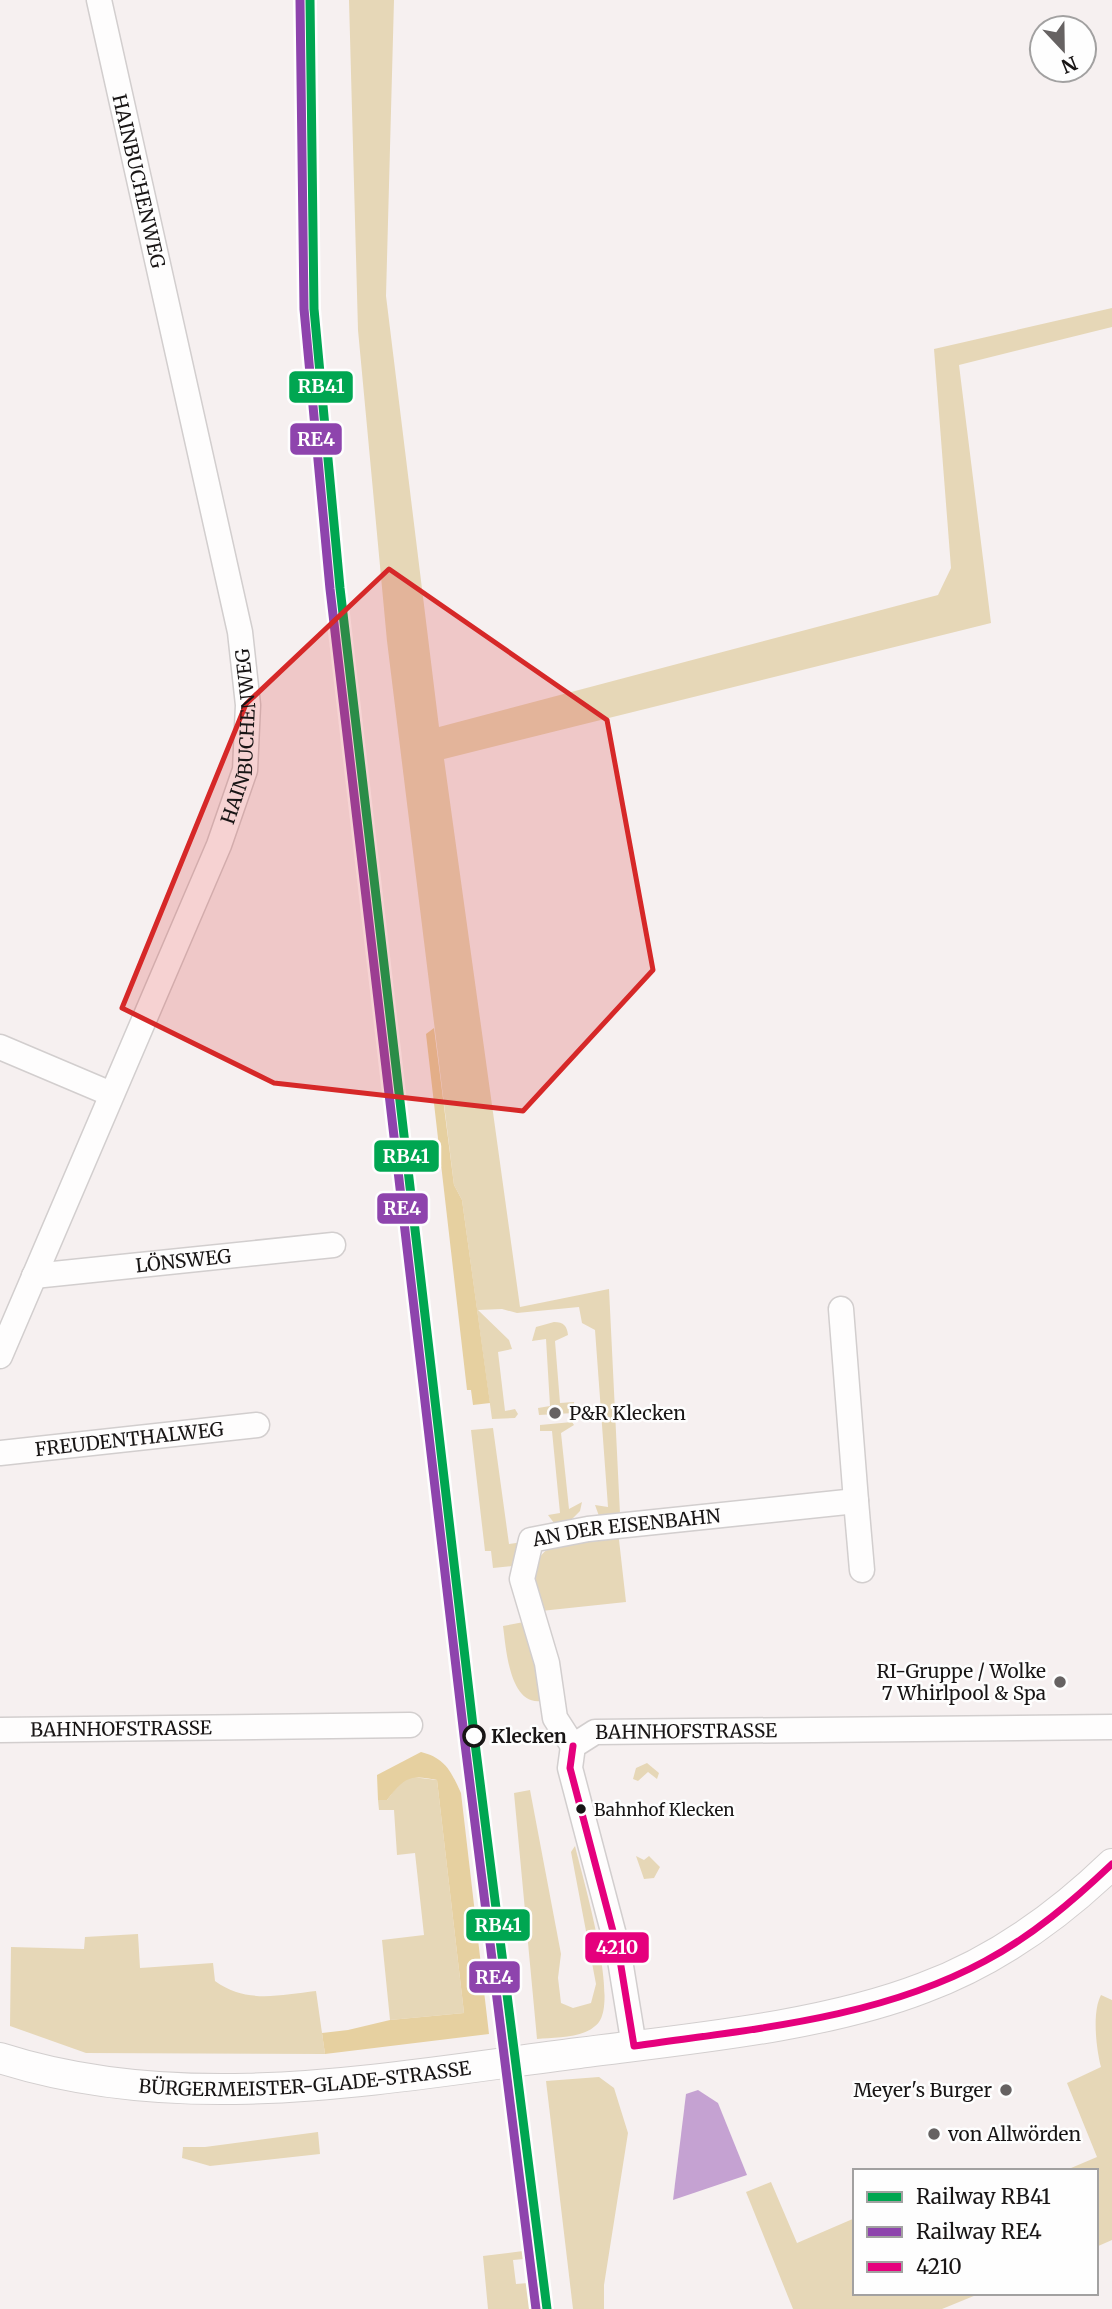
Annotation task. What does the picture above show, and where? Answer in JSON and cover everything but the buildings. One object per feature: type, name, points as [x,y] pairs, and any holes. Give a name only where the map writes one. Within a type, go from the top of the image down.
[{"type":"street","name":"HAINBUCHENWEG","points":[[0,1356],[219,845],[245,770],[248,705],[240,632],[99,0]]},
{"type":"street","points":[[0,1047],[111,1094]]},
{"type":"street","name":"LÖNSWEG","points":[[34,1276],[333,1245]]},
{"type":"street","points":[[841,1309],[862,1570]]},
{"type":"street","name":"FREUDENTHALWEG","points":[[0,1453],[257,1425]]},
{"type":"street","name":"AN DER EISENBAHN","points":[[573,1746],[555,1718],[547,1663],[526,1598],[523,1579],[531,1540],[588,1529],[856,1501]]},
{"type":"street","name":"BAHNHOFSTRASSE","points":[[0,1730],[410,1725]]},
{"type":"street","name":"BAHNHOFSTRASSE","points":[[634,2046],[619,1954],[570,1768],[573,1746],[595,1732],[1112,1727]]},
{"type":"street","name":"BÜRGERMEISTER-GLADE-STRASSE","points":[[0,2057],[91,2080],[182,2089],[283,2088],[634,2046],[799,2021],[921,1989],[969,1969],[1021,1940],[1084,1891],[1112,1864]]},
{"type":"highlighted area","points":[[389,569],[607,720],[653,970],[523,1111],[274,1083],[122,1008],[246,704]]},
{"type":"shaded area","points":[[349,0],[394,0],[386,296],[439,727],[938,595],[951,568],[934,349],[1112,308],[1112,327],[959,365],[991,623],[444,759],[520,1307],[609,1289],[620,1514],[599,1516],[595,1505],[608,1507],[595,1330],[582,1323],[579,1307],[517,1313],[502,1309],[478,1310],[509,1340],[512,1349],[498,1352],[505,1411],[515,1409],[518,1414],[515,1418],[492,1419],[462,1200],[454,1185],[387,641],[358,330]]},
{"type":"shaded area","points":[[434,1028],[454,1185],[462,1200],[490,1403],[473,1405],[471,1390],[467,1390],[426,1034]]},
{"type":"shaded area","points":[[554,1322],[564,1325],[568,1335],[555,1341],[560,1403],[574,1402],[574,1413],[539,1415],[538,1408],[550,1406],[546,1339],[532,1341],[536,1327]]},
{"type":"shaded area","points":[[572,1422],[574,1425],[561,1433],[569,1509],[582,1502],[580,1511],[571,1520],[554,1523],[548,1515],[560,1513],[552,1431],[540,1431],[540,1425]]},
{"type":"shaded area","points":[[493,1428],[509,1544],[523,1542],[514,1557],[513,1566],[493,1568],[491,1551],[485,1551],[471,1430]]},
{"type":"shaded area","points":[[618,1531],[626,1602],[541,1611],[536,1587],[536,1569],[540,1557],[550,1548],[562,1543]]},
{"type":"shaded area","points":[[524,1622],[536,1662],[541,1701],[530,1700],[522,1694],[511,1673],[508,1660],[503,1626]]},
{"type":"shaded area","points":[[421,1752],[446,1766],[461,1793],[489,2034],[325,2054],[322,2033],[390,2020],[464,2013],[437,1780],[408,1779],[387,1800],[378,1800],[377,1775]]},
{"type":"shaded area","points":[[647,1763],[659,1773],[657,1779],[648,1772],[638,1781],[633,1779],[636,1768]]},
{"type":"shaded area","points":[[412,1777],[437,1780],[464,2013],[390,2020],[382,1940],[424,1935],[415,1853],[397,1855],[394,1810],[379,1810],[378,1800],[387,1800],[402,1780]]},
{"type":"shaded area","points":[[530,1790],[561,1954],[558,1978],[561,2003],[573,2008],[591,2003],[596,1984],[571,1852],[575,1846],[602,1964],[604,2008],[599,2022],[586,2032],[570,2036],[537,2039],[514,1793]]},
{"type":"shaded area","points":[[636,1856],[644,1860],[649,1856],[660,1867],[654,1878],[644,1879]]},
{"type":"shaded area","points":[[138,1934],[140,1968],[213,1963],[215,1981],[239,1993],[276,1996],[316,1991],[325,2054],[86,2053],[10,2026],[11,1947],[84,1949],[85,1937]]},
{"type":"shaded area","points":[[1101,1995],[1112,2000],[1112,2240],[1098,2246],[1098,2169],[1069,2169],[1097,2157],[1067,2083],[1101,2067],[1096,2040],[1098,2002]]},
{"type":"shaded area","points":[[599,2077],[614,2088],[628,2133],[604,2285],[604,2309],[573,2309],[546,2081]]},
{"type":"shaded area","points":[[698,2090],[718,2103],[747,2175],[673,2200],[686,2094]]},
{"type":"shaded area","points":[[318,2132],[320,2154],[210,2166],[182,2158],[183,2147],[205,2147]]},
{"type":"shaded area","points":[[771,2182],[797,2243],[853,2219],[853,2295],[976,2295],[942,2309],[793,2309],[746,2192]]},
{"type":"shaded area","points":[[523,2251],[524,2259],[513,2260],[516,2284],[528,2283],[530,2309],[488,2309],[483,2256]]},
{"type":"rail line","name":"RE4","points":[[300,0],[304,309],[330,589],[465,1744],[536,2309]]},
{"type":"rail line","name":"RB41","points":[[310,0],[314,309],[340,588],[475,1743],[547,2309]]},
{"type":"transit line","name":"4210","points":[[573,1746],[570,1768],[619,1954],[634,2046],[814,2019],[858,2009],[944,1981],[985,1961],[1036,1929],[1112,1864]]},
{"type":"place","name":"P&R Klecken","points":[[555,1413]]},
{"type":"place","name":"RI-Gruppe / Wolke 7 Whirlpool & Spa","points":[[1060,1682]]},
{"type":"place","name":"Klecken","points":[[474,1736]]},
{"type":"place","name":"Bahnhof Klecken","points":[[581,1809]]},
{"type":"place","name":"Meyer's Burger","points":[[1006,2090]]},
{"type":"place","name":"von Allwörden","points":[[934,2134]]}]
